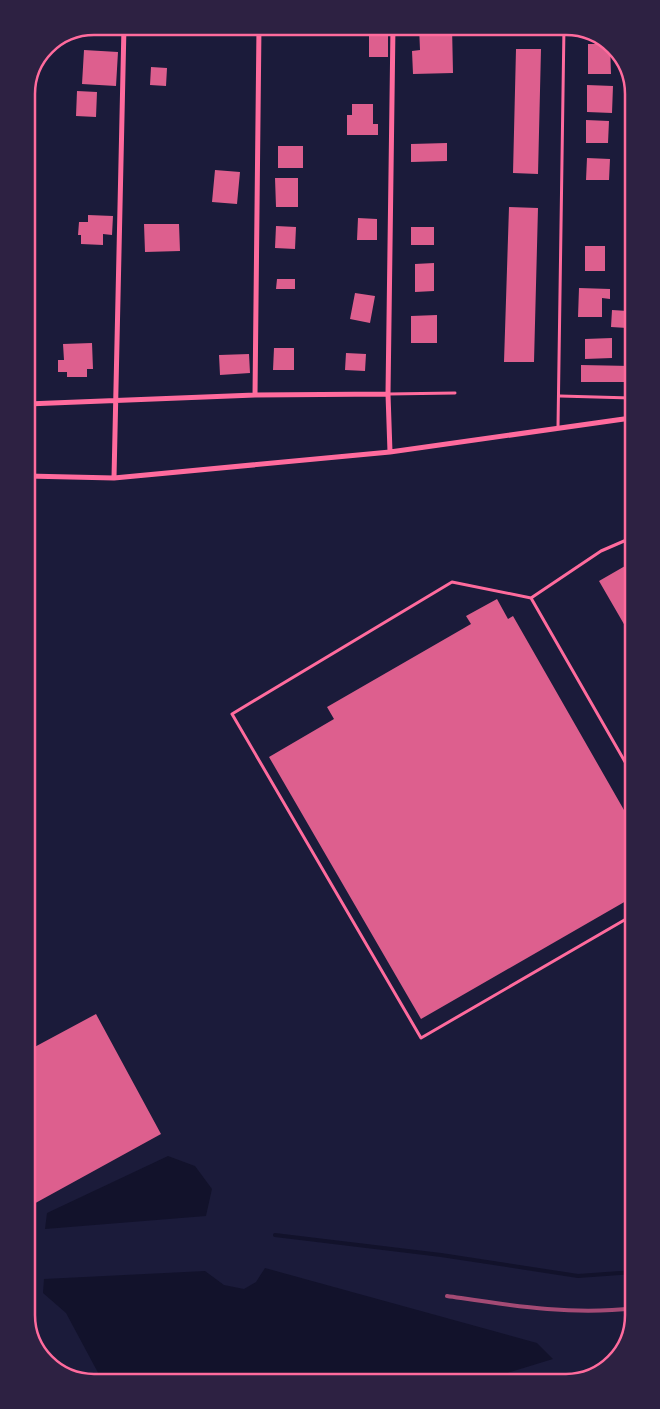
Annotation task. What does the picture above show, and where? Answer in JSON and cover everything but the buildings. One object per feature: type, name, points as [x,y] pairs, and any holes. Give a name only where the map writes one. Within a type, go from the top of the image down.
[{"type":"street","points":[[114,478],[124,35]]},
{"type":"street","points":[[254,395],[259,35]]},
{"type":"street","points":[[390,452],[388,394],[393,35]]},
{"type":"street","points":[[35,404],[254,395],[388,394]]},
{"type":"street","points":[[35,476],[114,478],[390,452],[625,419]]},
{"type":"lane","points":[[558,427],[560,396],[564,35]]},
{"type":"lane","points":[[388,394],[454,393]]},
{"type":"lane","points":[[560,396],[625,398]]},
{"type":"lane","points":[[625,541],[601,552],[531,598],[452,582],[232,714],[420,1038],[625,919]]},
{"type":"lane","points":[[531,598],[625,762]]},
{"type":"shaded area","points":[[168,1156],[195,1166],[212,1189],[206,1216],[45,1229],[47,1213]]},
{"type":"shaded area","points":[[265,1268],[537,1343],[553,1359],[504,1374],[99,1374],[66,1313],[43,1293],[44,1279],[205,1271],[224,1285],[244,1289],[256,1282]]},
{"type":"waterway","points":[[275,1235],[441,1255],[578,1276],[625,1273]]},
{"type":"railway","points":[[447,1296],[517,1306],[564,1310],[625,1309]]}]
